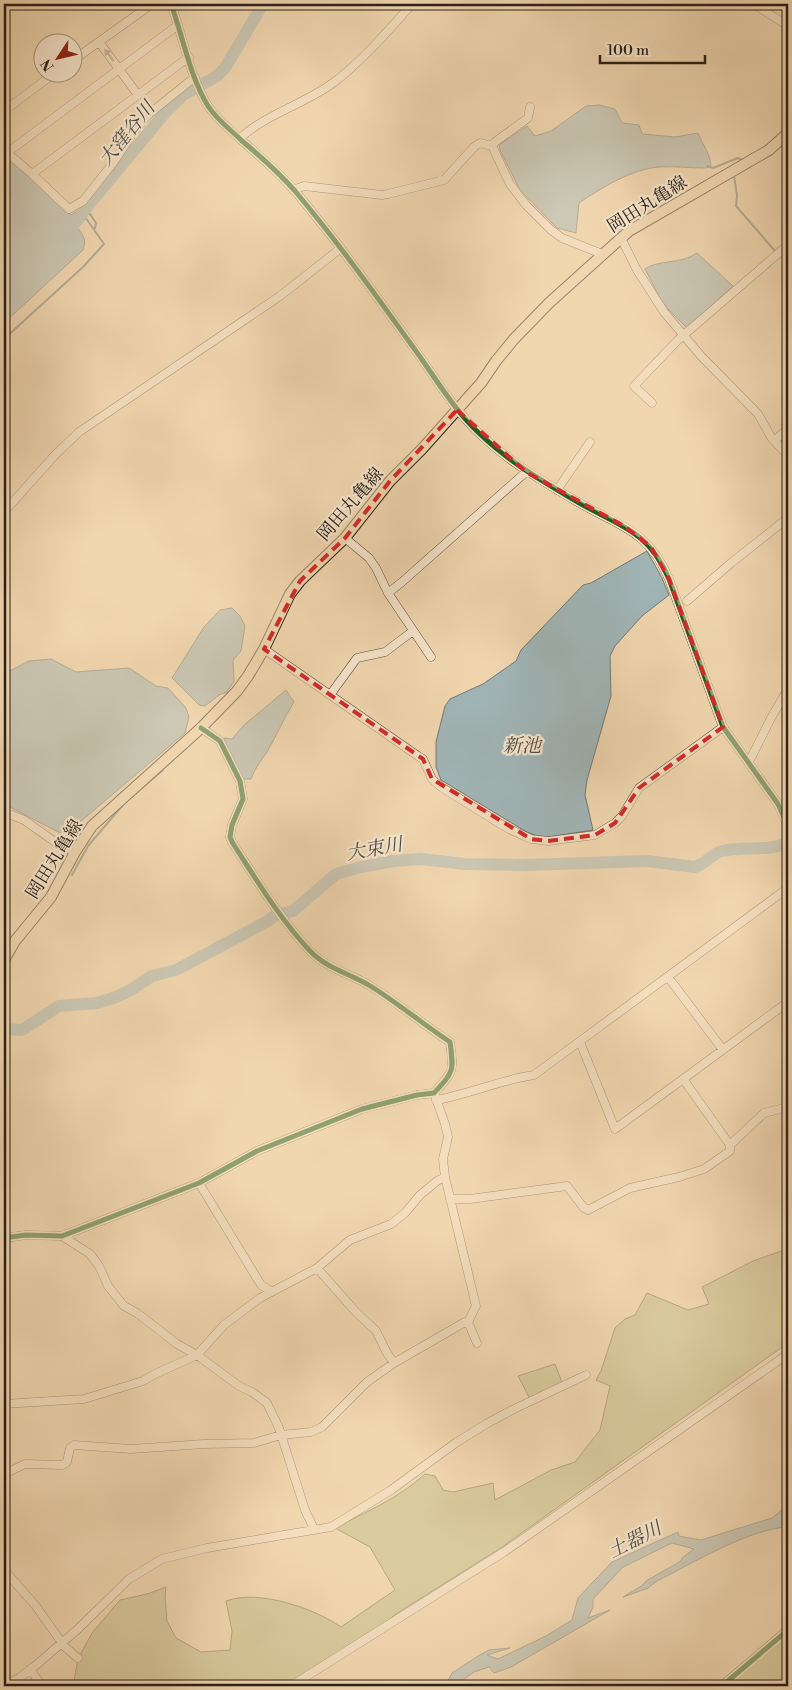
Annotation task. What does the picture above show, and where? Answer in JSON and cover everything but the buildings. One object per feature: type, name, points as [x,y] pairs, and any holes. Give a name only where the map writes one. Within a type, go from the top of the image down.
[{"type":"main road","name":"岡田丸亀線","points":[[4,960],[15,941],[51,897],[75,852],[98,820],[201,728],[237,691],[264,649],[290,594],[300,581],[345,538],[390,481],[482,383],[496,361],[514,339],[548,303],[629,231],[769,150],[788,133]]},
{"type":"street","points":[[82,54],[152,4]]},
{"type":"street","points":[[171,4],[197,83],[216,116],[293,190],[341,248],[457,410],[495,448],[526,472],[624,526],[651,547],[663,564],[723,727],[778,804],[788,826]]},
{"type":"street","points":[[240,138],[252,128],[321,90],[344,74],[412,4]]},
{"type":"street","points":[[754,4],[788,26]]},
{"type":"street","points":[[178,25],[6,151],[69,209],[83,201],[114,163],[135,130],[149,114],[197,83]]},
{"type":"street","points":[[99,42],[138,95]]},
{"type":"street","points":[[32,174],[189,57]]},
{"type":"street","points":[[4,111],[43,82]]},
{"type":"street","points":[[492,146],[528,118],[530,107]]},
{"type":"street","points":[[293,190],[304,186],[382,195],[388,194],[444,180],[474,147],[480,143],[492,146]]},
{"type":"street","points":[[492,146],[510,184],[526,205],[545,224],[562,238],[602,254]]},
{"type":"street","points":[[621,238],[637,270],[664,312],[701,356],[758,414],[771,436],[788,456]]},
{"type":"street","points":[[652,403],[634,386],[684,336],[788,246]]},
{"type":"street","points":[[4,512],[55,455],[79,432],[280,296],[341,248]]},
{"type":"street","points":[[776,440],[788,429]]},
{"type":"street","points":[[557,490],[590,442]]},
{"type":"street","points":[[388,593],[526,472]]},
{"type":"street","points":[[687,602],[731,563],[788,518]]},
{"type":"street","points":[[345,538],[369,558],[388,593],[431,657]]},
{"type":"street","points":[[330,695],[357,658],[385,652],[413,631]]},
{"type":"street","points":[[264,649],[423,758],[432,779],[441,787],[507,828],[531,839],[548,842],[595,835],[605,830],[622,816],[639,788],[723,727]]},
{"type":"street","points":[[749,762],[788,689]]},
{"type":"street","points":[[201,728],[220,741],[240,781],[243,799],[232,825],[230,837],[232,842],[280,915],[310,952],[320,960],[372,987],[450,1042],[452,1059],[450,1075],[435,1096]]},
{"type":"street","points":[[4,812],[24,820],[58,844],[75,852]]},
{"type":"street","points":[[4,1238],[26,1235],[62,1236],[199,1183],[257,1151],[362,1109],[417,1095],[460,1096],[508,1080],[534,1075],[788,888]]},
{"type":"street","points":[[668,977],[723,1050]]},
{"type":"street","points":[[580,1042],[615,1129],[788,1002]]},
{"type":"street","points":[[450,1200],[567,1186],[584,1208],[588,1210],[630,1188],[679,1177],[704,1169],[730,1151],[730,1144],[683,1079]]},
{"type":"street","points":[[4,1474],[25,1464],[63,1465],[67,1462],[70,1448],[74,1445],[131,1448],[254,1443],[281,1435],[311,1432],[322,1427],[367,1382],[394,1363],[437,1337],[468,1322],[476,1306],[450,1200],[443,1159],[448,1137],[435,1096]]},
{"type":"street","points":[[730,1144],[764,1113],[788,1107]]},
{"type":"street","points":[[4,1404],[84,1399],[143,1381],[197,1355],[224,1325],[271,1291],[316,1268],[350,1240],[391,1224],[405,1213],[420,1195],[437,1181],[446,1177]]},
{"type":"street","points":[[199,1183],[261,1285],[271,1291]]},
{"type":"street","points":[[62,1236],[90,1254],[99,1266],[108,1286],[124,1306],[137,1313],[177,1344],[197,1355],[267,1403],[281,1435],[305,1510],[314,1529]]},
{"type":"street","points":[[316,1268],[376,1331],[394,1363]]},
{"type":"street","points":[[468,1322],[477,1343]]},
{"type":"street","points":[[291,1686],[504,1552],[788,1354]]},
{"type":"street","points":[[4,1682],[11,1682],[19,1678],[78,1629],[129,1579],[162,1560],[207,1548],[331,1526],[392,1490],[457,1442],[486,1424],[586,1375]]},
{"type":"street","points":[[4,1570],[35,1605],[65,1647],[78,1658]]},
{"type":"street","points":[[30,1669],[42,1686]]},
{"type":"highlighted area","points":[[457,410],[526,472],[624,526],[651,547],[669,579],[723,727],[639,788],[615,823],[595,835],[548,841],[531,839],[432,779],[423,759],[264,649],[300,581],[345,538],[390,481]]},
{"type":"shaded area","points":[[787,1249],[788,1343],[502,1547],[396,1614],[378,1629],[285,1686],[73,1686],[78,1659],[92,1633],[120,1600],[147,1594],[166,1587],[167,1621],[176,1638],[201,1652],[230,1650],[232,1631],[226,1601],[239,1598],[254,1597],[285,1602],[316,1613],[341,1627],[395,1590],[370,1547],[335,1528],[393,1497],[425,1474],[435,1476],[443,1490],[453,1492],[493,1483],[495,1500],[551,1470],[575,1462],[600,1430],[610,1386],[596,1380],[601,1371],[615,1328],[625,1319],[635,1315],[647,1293],[688,1310],[709,1304],[702,1287],[753,1261]]},
{"type":"shaded area","points":[[555,1364],[563,1385],[530,1399],[518,1376]]},
{"type":"shaded area","points":[[788,1624],[788,1686],[715,1686]]},
{"type":"water","points":[[599,105],[615,109],[622,123],[639,125],[642,134],[675,137],[698,133],[709,156],[711,166],[706,168],[659,167],[638,171],[617,180],[579,203],[576,233],[557,228],[520,190],[499,145],[527,126],[535,136],[551,131],[586,106]]},
{"type":"water","points":[[4,154],[71,215],[77,211],[83,220],[77,227],[83,235],[85,243],[83,250],[4,323]]},
{"type":"water","points":[[697,253],[733,286],[687,328],[661,300],[645,269],[657,264],[684,259]]},
{"type":"water","name":"新池","points":[[647,551],[669,595],[642,616],[615,646],[610,656],[611,696],[587,780],[585,795],[593,830],[542,838],[525,831],[441,780],[436,767],[436,742],[445,706],[450,699],[483,684],[516,661],[521,650],[583,585],[591,583]]},
{"type":"water","points":[[232,608],[240,616],[245,626],[241,651],[233,660],[234,681],[227,692],[219,695],[205,706],[199,705],[172,678],[204,627],[220,610]]},
{"type":"water","points":[[51,659],[76,672],[129,668],[156,686],[168,688],[186,708],[189,717],[185,733],[67,833],[60,833],[4,804],[4,674],[29,661]]},
{"type":"water","points":[[286,690],[294,702],[251,779],[243,779],[231,760],[224,738],[232,739],[244,725]]},
{"type":"water","points":[[788,1505],[788,1527],[757,1533],[739,1540],[657,1581],[648,1588],[623,1597],[681,1561],[682,1558],[694,1549],[672,1543],[623,1567],[593,1599],[593,1607],[588,1618],[610,1610],[511,1667],[494,1673],[489,1667],[474,1672],[455,1686],[445,1686],[452,1673],[489,1650],[510,1648],[487,1655],[498,1659],[546,1636],[572,1620],[578,1598],[612,1562],[678,1532],[679,1536],[701,1540],[772,1518]]},
{"type":"waterway","name":"大窪谷川","points":[[71,229],[165,113],[183,95],[217,76],[225,68],[263,4]]},
{"type":"waterway","points":[[782,132],[788,125]]},
{"type":"waterway","points":[[707,166],[713,168],[738,158],[742,160]]},
{"type":"waterway","points":[[738,173],[734,176],[737,195],[736,206],[775,251],[774,253]]},
{"type":"waterway","points":[[83,214],[90,214],[96,223],[95,228]]},
{"type":"waterway","points":[[4,339],[83,267],[104,244],[83,214]]},
{"type":"waterway","points":[[130,798],[163,770]]},
{"type":"waterway","points":[[72,875],[88,846],[123,805]]},
{"type":"waterway","name":"大束川","points":[[4,1029],[22,1030],[59,1006],[97,1003],[129,991],[152,976],[176,970],[276,915],[293,911],[336,874],[361,867],[393,861],[421,859],[465,864],[525,865],[648,861],[695,867],[722,851],[780,846],[788,843]]},
{"type":"waterway","points":[[4,947],[10,939]]},
{"type":"cycle path","points":[[171,4],[196,82],[208,106],[224,124],[295,191],[311,210],[341,248],[461,414],[491,444],[514,462],[563,493],[618,523],[652,549],[669,579],[723,727],[778,804],[788,826]]},
{"type":"cycle path","points":[[4,1238],[26,1235],[62,1236],[199,1183],[257,1151],[362,1109],[417,1095],[434,1093],[446,1080],[451,1070],[450,1042],[372,987],[332,967],[317,957],[278,912],[230,837],[232,825],[243,799],[240,781],[220,741],[201,728]]},
{"type":"cycle path","points":[[722,1686],[788,1630]]},
{"type":"water label","name":"土器川","points":[[634,1539]]}]
